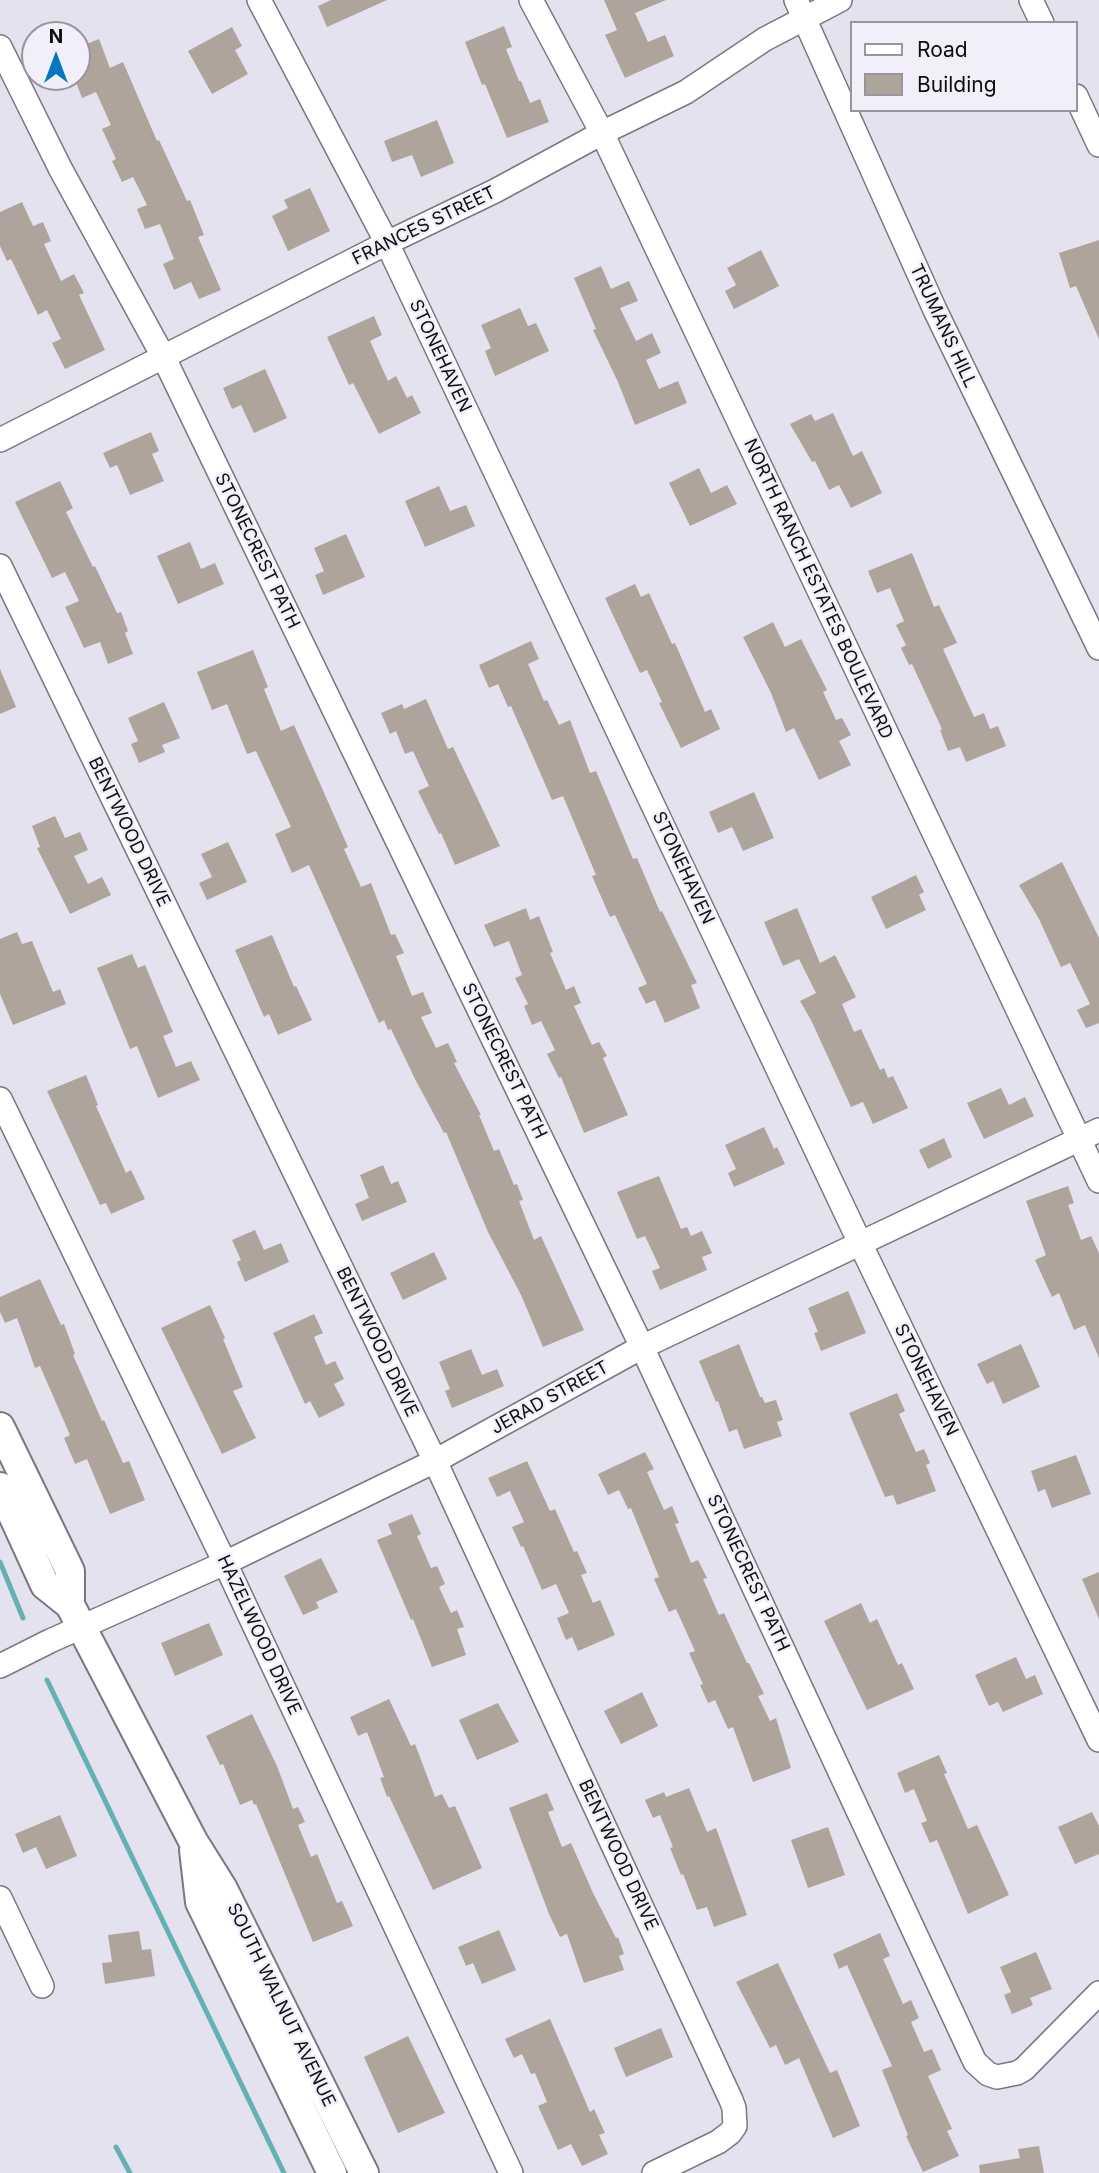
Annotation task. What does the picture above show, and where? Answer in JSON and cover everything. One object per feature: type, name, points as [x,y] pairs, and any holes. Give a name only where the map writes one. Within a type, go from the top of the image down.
[{"type":"street","name":"STONEHAVEN","points":[[259,0],[387,243],[861,1245],[1099,1740]]},
{"type":"street","name":"NORTH RANCH ESTATES BOULEVARD","points":[[531,0],[602,133],[1089,1135],[1099,1181]]},
{"type":"street","name":"FRANCES STREET","points":[[0,440],[686,92],[765,38],[801,9],[840,0]]},
{"type":"street","points":[[1031,0],[1041,21]]},
{"type":"street","name":"TRUMANS HILL","points":[[801,9],[935,310],[1099,648]]},
{"type":"street","name":"STONECREST PATH","points":[[0,47],[60,168],[164,358],[642,1347],[975,2062],[988,2074],[996,2077],[1017,2073],[1099,1993]]},
{"type":"street","points":[[1078,100],[1099,145]]},
{"type":"street","name":"BENTWOOD DRIVE","points":[[0,566],[435,1461],[731,2099],[735,2126],[718,2142],[654,2173]]},
{"type":"street","name":"HAZELWOOD DRIVE","points":[[0,1099],[225,1563],[511,2173]]},
{"type":"street","name":"JERAD STREET","points":[[0,1666],[76,1616],[225,1563],[435,1461],[642,1347],[1089,1135]]},
{"type":"street","name":"SOUTH WALNUT AVENUE","points":[[0,1427],[69,1571],[76,1616]]},
{"type":"street","name":"SOUTH WALNUT AVENUE","points":[[0,1487],[45,1585],[76,1616],[193,1840],[223,1888],[364,2173]]},
{"type":"street","name":"SOUTH WALNUT AVENUE","points":[[193,1840],[200,1902],[332,2173]]},
{"type":"street","points":[[0,1898],[43,1986]]},
{"type":"building","points":[[331,0],[387,0],[327,27],[318,6]]},
{"type":"building","points":[[604,0],[666,0],[635,13],[648,42],[665,35],[674,56],[625,78],[605,35],[617,30]]},
{"type":"building","points":[[504,26],[512,47],[506,49],[519,81],[530,103],[540,99],[549,122],[507,138],[465,42]]},
{"type":"building","points":[[232,27],[242,46],[235,50],[248,74],[212,94],[188,51]]},
{"type":"building","points":[[99,39],[110,68],[123,62],[157,141],[159,140],[187,201],[190,200],[204,235],[198,237],[221,290],[199,299],[191,282],[174,290],[163,264],[174,259],[160,224],[145,229],[137,209],[147,205],[133,177],[122,182],[112,161],[116,159],[102,129],[111,125],[96,92],[82,98],[79,91],[91,91],[91,42]]},
{"type":"building","points":[[437,120],[454,163],[421,177],[412,155],[392,162],[384,141]]},
{"type":"building","points":[[310,188],[330,231],[288,251],[272,216],[288,208],[284,200]]},
{"type":"building","points":[[22,202],[33,226],[43,222],[51,241],[44,244],[61,281],[74,274],[84,293],[79,295],[105,350],[65,369],[52,343],[61,339],[47,310],[38,315],[11,259],[7,261],[0,246],[0,212]]},
{"type":"building","points":[[1099,240],[1099,339],[1076,286],[1070,288],[1059,253]]},
{"type":"building","points":[[761,250],[779,286],[734,309],[725,291],[736,285],[727,268]]},
{"type":"building","points":[[601,266],[611,289],[629,281],[638,301],[620,308],[636,341],[652,333],[661,353],[646,360],[659,389],[678,381],[687,403],[635,425],[593,330],[596,329],[574,278]]},
{"type":"building","points":[[520,308],[528,326],[536,323],[549,351],[495,376],[485,351],[491,348],[481,325]]},
{"type":"building","points":[[374,316],[382,335],[370,341],[388,381],[396,376],[407,398],[412,395],[421,413],[379,434],[353,383],[349,385],[327,337]]},
{"type":"building","points":[[265,369],[287,418],[254,433],[241,405],[232,409],[223,388]]},
{"type":"building","points":[[833,413],[853,456],[862,451],[882,493],[851,508],[839,485],[829,490],[815,461],[812,462],[790,424],[811,414],[815,421]]},
{"type":"building","points":[[151,432],[159,451],[152,454],[164,481],[130,495],[117,465],[110,468],[103,453]]},
{"type":"building","points":[[699,468],[711,493],[727,485],[737,504],[690,526],[669,483]]},
{"type":"building","points":[[60,481],[73,508],[66,512],[117,613],[121,612],[128,631],[125,633],[133,654],[108,664],[100,642],[84,648],[65,607],[79,601],[65,572],[52,578],[15,502]]},
{"type":"building","points":[[439,486],[450,511],[466,505],[475,526],[425,547],[405,501]]},
{"type":"building","points":[[346,534],[365,577],[323,595],[315,575],[324,571],[314,548]]},
{"type":"building","points":[[190,542],[201,569],[215,563],[224,584],[178,604],[157,556]]},
{"type":"building","points":[[912,553],[934,607],[939,605],[957,643],[943,649],[974,717],[984,713],[990,729],[998,726],[1006,746],[966,762],[960,747],[948,751],[940,730],[942,729],[912,664],[909,665],[901,648],[906,645],[896,625],[904,621],[890,588],[877,593],[868,571]]},
{"type":"building","points":[[635,584],[641,597],[649,593],[672,644],[675,643],[705,712],[711,709],[720,729],[681,748],[659,703],[662,702],[647,670],[640,673],[605,598]]},
{"type":"building","points":[[773,622],[785,647],[801,639],[827,690],[823,692],[836,720],[842,718],[851,735],[839,741],[851,765],[819,780],[794,728],[786,732],[771,693],[743,637]]},
{"type":"building","points":[[531,641],[539,659],[528,664],[544,701],[547,700],[559,725],[570,720],[590,773],[596,771],[633,859],[637,858],[660,912],[662,911],[697,983],[691,985],[700,1008],[665,1023],[655,1000],[646,1004],[638,988],[647,984],[615,915],[610,917],[592,876],[596,875],[563,796],[552,800],[511,706],[508,707],[498,684],[489,688],[479,665]]},
{"type":"building","points":[[253,650],[268,687],[264,689],[281,731],[294,725],[348,847],[344,849],[361,887],[371,883],[391,935],[395,934],[404,953],[396,956],[412,996],[423,992],[432,1013],[421,1017],[436,1048],[448,1043],[457,1062],[454,1063],[481,1115],[494,1151],[499,1149],[514,1185],[517,1184],[523,1200],[519,1201],[534,1240],[541,1236],[584,1330],[543,1347],[521,1295],[488,1232],[446,1132],[444,1133],[416,1081],[391,1029],[388,1030],[384,1020],[379,1023],[309,865],[292,873],[275,834],[291,827],[256,751],[247,754],[227,704],[212,710],[197,672]]},
{"type":"building","points":[[0,669],[16,707],[0,714]]},
{"type":"building","points":[[426,699],[448,749],[453,747],[500,846],[455,865],[418,791],[429,786],[413,751],[405,754],[396,731],[390,734],[381,713],[402,704],[404,709]]},
{"type":"building","points":[[164,702],[180,738],[162,745],[165,752],[139,763],[131,744],[138,741],[128,718]]},
{"type":"building","points":[[754,792],[774,838],[743,851],[732,827],[718,833],[709,812]]},
{"type":"building","points":[[55,816],[65,838],[80,832],[88,850],[74,856],[88,884],[102,877],[111,895],[70,914],[37,848],[40,847],[32,826]]},
{"type":"building","points":[[228,842],[247,882],[207,900],[199,883],[212,877],[201,854]]},
{"type":"building","points":[[1062,862],[1099,938],[1099,1023],[1086,1028],[1077,1010],[1090,1004],[1070,963],[1061,967],[1039,919],[1019,885]]},
{"type":"building","points":[[916,875],[924,892],[919,895],[926,910],[886,929],[871,897]]},
{"type":"building","points":[[526,908],[530,920],[539,916],[553,952],[550,953],[566,990],[574,986],[581,1003],[574,1006],[592,1045],[599,1042],[607,1056],[603,1058],[628,1115],[584,1133],[561,1077],[559,1078],[547,1054],[555,1050],[541,1021],[532,1025],[524,1006],[528,1004],[515,978],[522,975],[509,941],[494,947],[484,925]]},
{"type":"building","points":[[797,908],[820,963],[835,955],[856,997],[842,1004],[854,1032],[861,1029],[880,1070],[884,1068],[888,1078],[893,1076],[908,1108],[873,1124],[863,1102],[851,1107],[800,1001],[816,993],[799,959],[783,966],[764,922]]},
{"type":"building","points":[[17,932],[22,944],[32,941],[53,992],[60,989],[66,1004],[13,1025],[0,994],[0,939]]},
{"type":"building","points":[[272,935],[294,987],[296,986],[312,1020],[278,1035],[269,1014],[264,1017],[235,950]]},
{"type":"building","points":[[132,954],[138,968],[145,965],[173,1032],[163,1036],[176,1067],[191,1061],[200,1080],[158,1098],[137,1046],[130,1049],[97,968]]},
{"type":"building","points":[[86,1075],[98,1105],[96,1106],[126,1173],[131,1170],[145,1199],[111,1214],[106,1203],[100,1205],[47,1091]]},
{"type":"building","points":[[1001,1088],[1009,1105],[1025,1097],[1034,1116],[984,1139],[967,1103]]},
{"type":"building","points":[[764,1127],[774,1149],[777,1147],[785,1164],[734,1187],[728,1173],[736,1169],[725,1145]]},
{"type":"building","points":[[944,1138],[952,1157],[928,1169],[919,1150]]},
{"type":"building","points":[[383,1165],[391,1184],[398,1181],[407,1202],[362,1221],[355,1204],[369,1198],[360,1175]]},
{"type":"building","points":[[659,1176],[681,1229],[687,1227],[691,1236],[702,1231],[712,1253],[702,1257],[707,1270],[660,1290],[652,1271],[660,1268],[645,1236],[637,1239],[617,1192]]},
{"type":"building","points":[[1068,1186],[1074,1203],[1068,1205],[1081,1240],[1091,1236],[1099,1253],[1099,1358],[1085,1325],[1074,1330],[1059,1293],[1052,1297],[1035,1260],[1046,1255],[1026,1201]]},
{"type":"building","points":[[255,1230],[264,1250],[281,1243],[289,1262],[245,1282],[237,1262],[241,1260],[232,1240]]},
{"type":"building","points":[[434,1252],[447,1279],[403,1300],[390,1273]]},
{"type":"building","points":[[40,1279],[61,1325],[64,1324],[75,1354],[73,1355],[102,1421],[104,1420],[123,1463],[129,1461],[145,1500],[110,1514],[87,1459],[75,1464],[64,1438],[70,1435],[40,1366],[35,1368],[17,1318],[5,1323],[0,1312],[0,1297]]},
{"type":"building","points":[[848,1291],[866,1333],[821,1351],[814,1333],[818,1332],[808,1308]]},
{"type":"building","points":[[210,1305],[243,1387],[233,1391],[256,1438],[222,1454],[161,1328]]},
{"type":"building","points":[[314,1314],[323,1333],[314,1337],[326,1365],[335,1361],[344,1379],[334,1384],[345,1405],[319,1418],[310,1401],[305,1404],[273,1333]]},
{"type":"building","points":[[739,1344],[760,1397],[765,1403],[776,1400],[783,1420],[777,1422],[782,1436],[744,1449],[737,1429],[729,1432],[699,1361]]},
{"type":"building","points":[[1021,1344],[1040,1387],[1003,1404],[993,1381],[987,1384],[977,1364]]},
{"type":"building","points":[[471,1349],[482,1375],[497,1369],[504,1386],[452,1408],[445,1391],[450,1389],[439,1362]]},
{"type":"building","points":[[897,1393],[905,1411],[899,1414],[916,1452],[924,1449],[930,1463],[926,1465],[936,1491],[897,1505],[893,1495],[885,1497],[849,1413]]},
{"type":"building","points":[[645,1452],[654,1469],[647,1472],[664,1510],[672,1506],[679,1523],[675,1524],[691,1563],[698,1560],[707,1578],[703,1579],[719,1615],[724,1613],[764,1694],[758,1696],[770,1721],[776,1718],[791,1768],[753,1782],[733,1727],[728,1729],[715,1700],[708,1703],[689,1653],[695,1651],[676,1609],[669,1612],[654,1579],[659,1577],[631,1508],[628,1509],[619,1490],[608,1495],[598,1474]]},
{"type":"building","points":[[1076,1455],[1091,1494],[1052,1508],[1045,1489],[1038,1492],[1031,1471]]},
{"type":"building","points":[[527,1461],[550,1511],[555,1509],[574,1552],[577,1551],[587,1573],[581,1575],[593,1603],[600,1600],[615,1635],[578,1651],[572,1637],[566,1640],[557,1618],[569,1613],[556,1584],[542,1590],[512,1527],[524,1522],[510,1491],[497,1497],[488,1478]]},
{"type":"building","points":[[412,1514],[421,1534],[417,1536],[431,1568],[437,1566],[445,1584],[439,1587],[451,1613],[457,1610],[464,1627],[457,1629],[466,1655],[432,1667],[377,1540],[392,1534],[388,1524]]},
{"type":"building","points":[[321,1558],[338,1592],[316,1602],[319,1608],[303,1615],[284,1576]]},
{"type":"building","points":[[1099,1572],[1099,1619],[1082,1579]]},
{"type":"building","points":[[861,1603],[870,1623],[877,1619],[898,1665],[902,1663],[914,1689],[867,1710],[824,1621]]},
{"type":"building","points":[[209,1623],[223,1655],[175,1676],[161,1643]]},
{"type":"building","points":[[1016,1657],[1026,1679],[1035,1675],[1043,1694],[1003,1712],[998,1702],[989,1706],[975,1675]]},
{"type":"building","points":[[642,1692],[658,1726],[621,1744],[604,1711]]},
{"type":"building","points":[[389,1699],[411,1746],[415,1744],[435,1797],[442,1794],[449,1808],[455,1806],[482,1868],[433,1890],[389,1796],[387,1797],[380,1778],[384,1777],[367,1732],[358,1736],[350,1717]]},
{"type":"building","points":[[498,1703],[519,1742],[477,1760],[459,1720]]},
{"type":"building","points":[[252,1714],[277,1766],[293,1809],[298,1807],[305,1822],[298,1825],[311,1857],[317,1854],[337,1903],[342,1901],[353,1926],[313,1942],[256,1804],[254,1805],[252,1800],[240,1805],[223,1764],[220,1765],[206,1736]]},
{"type":"building","points":[[939,1755],[947,1773],[944,1774],[968,1829],[977,1825],[1009,1895],[968,1914],[937,1840],[930,1843],[921,1823],[927,1821],[914,1789],[905,1793],[897,1773]]},
{"type":"building","points":[[689,1788],[707,1832],[716,1828],[747,1915],[714,1927],[707,1907],[697,1910],[670,1848],[673,1847],[660,1815],[653,1818],[645,1800],[664,1792],[666,1797]]},
{"type":"building","points":[[547,1793],[554,1810],[548,1812],[562,1847],[571,1843],[624,1954],[619,1956],[624,1970],[584,1983],[567,1934],[560,1937],[549,1914],[509,1808]]},
{"type":"building","points":[[1092,1812],[1099,1826],[1099,1854],[1075,1864],[1058,1827]]},
{"type":"building","points":[[60,1815],[77,1856],[46,1869],[36,1847],[23,1853],[15,1834]]},
{"type":"building","points":[[828,1827],[845,1875],[808,1888],[791,1840]]},
{"type":"building","points":[[499,1930],[516,1970],[482,1984],[473,1963],[466,1966],[458,1947]]},
{"type":"building","points":[[139,1931],[142,1950],[151,1949],[155,1976],[105,1984],[102,1963],[112,1962],[108,1935]]},
{"type":"building","points":[[880,1933],[890,1956],[883,1959],[903,2004],[911,2000],[919,2018],[911,2022],[924,2052],[932,2049],[941,2070],[928,2076],[952,2129],[947,2131],[959,2156],[923,2172],[906,2136],[908,2135],[882,2070],[892,2066],[847,1965],[839,1969],[833,1954]]},
{"type":"building","points":[[1036,1952],[1052,1989],[1030,1998],[1033,2005],[1012,2014],[1004,1995],[1011,1992],[1000,1967]]},
{"type":"building","points":[[778,1963],[830,2073],[837,2070],[860,2126],[833,2138],[799,2058],[785,2065],[776,2045],[770,2048],[736,1982]]},
{"type":"building","points":[[550,2019],[590,2112],[594,2109],[605,2133],[599,2135],[608,2154],[582,2166],[571,2144],[558,2150],[538,2106],[547,2102],[535,2073],[531,2074],[522,2054],[514,2058],[505,2039]]},
{"type":"building","points":[[661,2028],[673,2057],[626,2077],[614,2048]]},
{"type":"building","points":[[408,2036],[445,2113],[398,2133],[364,2057]]},
{"type":"building","points":[[1039,2146],[1044,2173],[980,2173],[979,2165],[1020,2158],[1018,2149]]},
{"type":"waterway","points":[[0,1562],[23,1618]]},
{"type":"waterway","points":[[47,1680],[284,2173]]},
{"type":"waterway","points":[[116,2147],[130,2173]]}]
